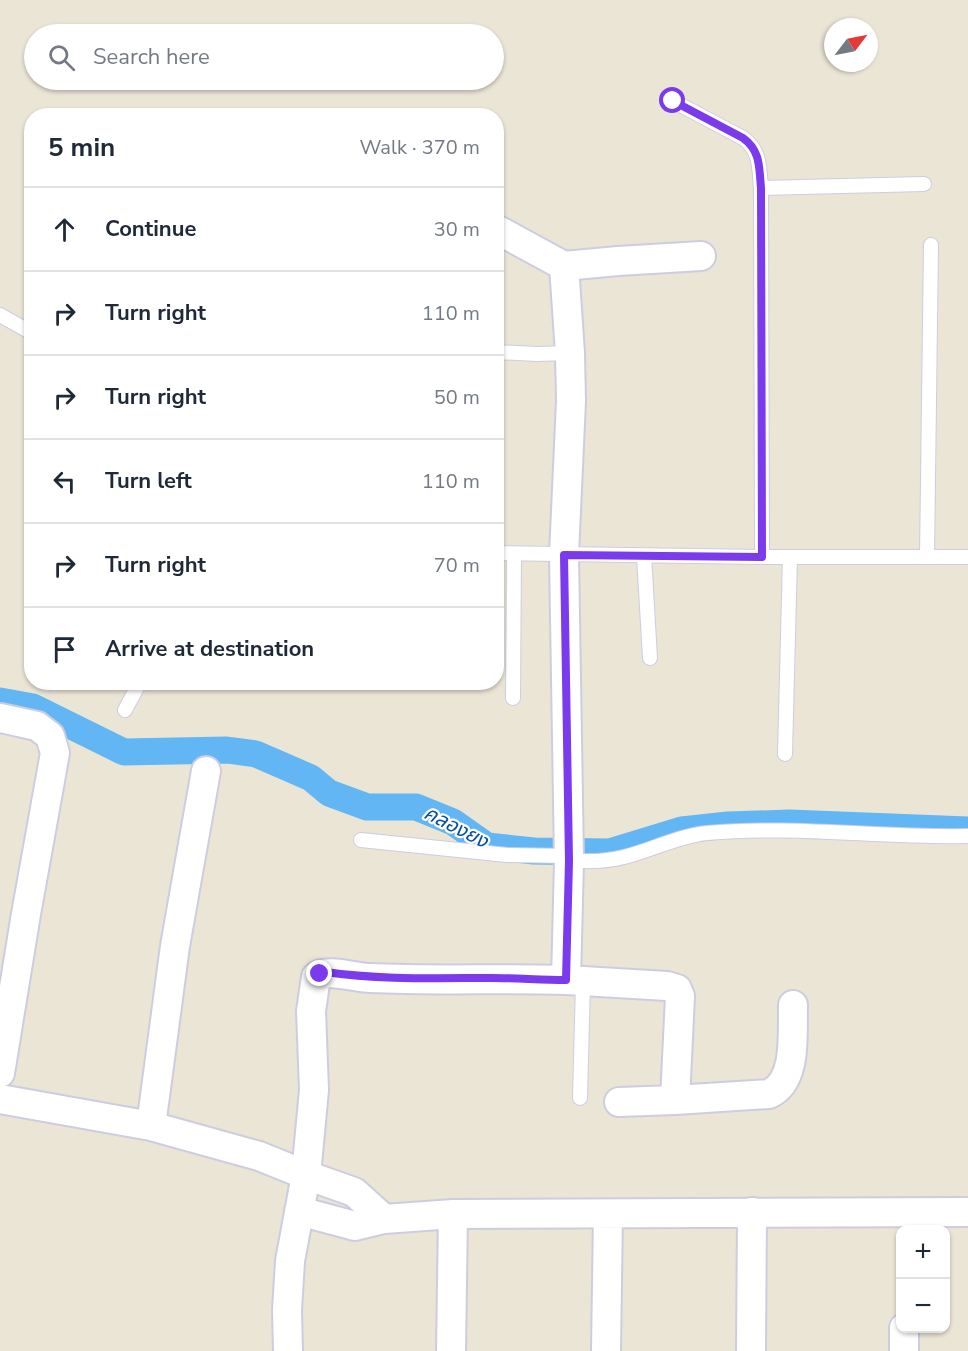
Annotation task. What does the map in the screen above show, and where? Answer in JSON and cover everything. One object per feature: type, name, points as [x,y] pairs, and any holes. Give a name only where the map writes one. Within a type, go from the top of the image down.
[{"type":"street","points":[[504,234],[564,266],[701,256]]},
{"type":"street","points":[[564,266],[571,401],[564,555],[568,853],[574,981]]},
{"type":"street","points":[[0,718],[37,726],[50,736],[55,753],[0,1073]]},
{"type":"street","points":[[151,1126],[174,946],[206,771]]},
{"type":"street","points":[[288,1351],[287,1310],[298,1211],[298,1172],[314,1090],[311,1011],[316,977],[320,974],[325,972],[364,978],[392,979],[494,978],[574,981],[666,986],[677,989],[680,996],[675,1100]]},
{"type":"street","points":[[619,1102],[769,1094],[787,1078],[790,1065],[793,1005]]},
{"type":"street","points":[[0,1100],[151,1126],[259,1156],[354,1192],[384,1219]]},
{"type":"street","points":[[298,1211],[355,1226],[384,1219],[453,1214],[608,1215],[752,1212],[904,1221],[968,1212]]},
{"type":"street","points":[[751,1351],[752,1212]]},
{"type":"street","points":[[451,1351],[453,1214]]},
{"type":"street","points":[[606,1351],[608,1215]]},
{"type":"street","points":[[904,1333],[904,1351]]},
{"type":"lane","points":[[673,101],[753,146],[757,155],[761,188],[762,557]]},
{"type":"lane","points":[[761,188],[924,184]]},
{"type":"lane","points":[[927,557],[930,245]]},
{"type":"lane","points":[[0,315],[24,328]]},
{"type":"lane","points":[[504,352],[570,353]]},
{"type":"lane","points":[[504,553],[968,558]]},
{"type":"lane","points":[[513,698],[514,554]]},
{"type":"lane","points":[[644,556],[650,658]]},
{"type":"lane","points":[[785,754],[790,557]]},
{"type":"lane","points":[[125,710],[136,690]]},
{"type":"lane","points":[[361,840],[507,855],[568,853],[607,861],[706,833],[744,831],[932,837],[968,836]]},
{"type":"lane","points":[[574,981],[580,1098]]},
{"type":"waterway","name":"คลองยง","points":[[0,701],[33,707],[124,752],[227,750],[256,754],[311,778],[329,793],[367,807],[416,807],[453,822],[487,846],[534,851],[610,852],[682,830],[728,825],[789,823],[968,830]]},
{"type":"route","points":[[320,974],[325,972],[364,978],[392,979],[566,980],[569,861],[564,555],[762,557],[761,188],[757,155],[753,146],[743,138],[673,101]]}]
